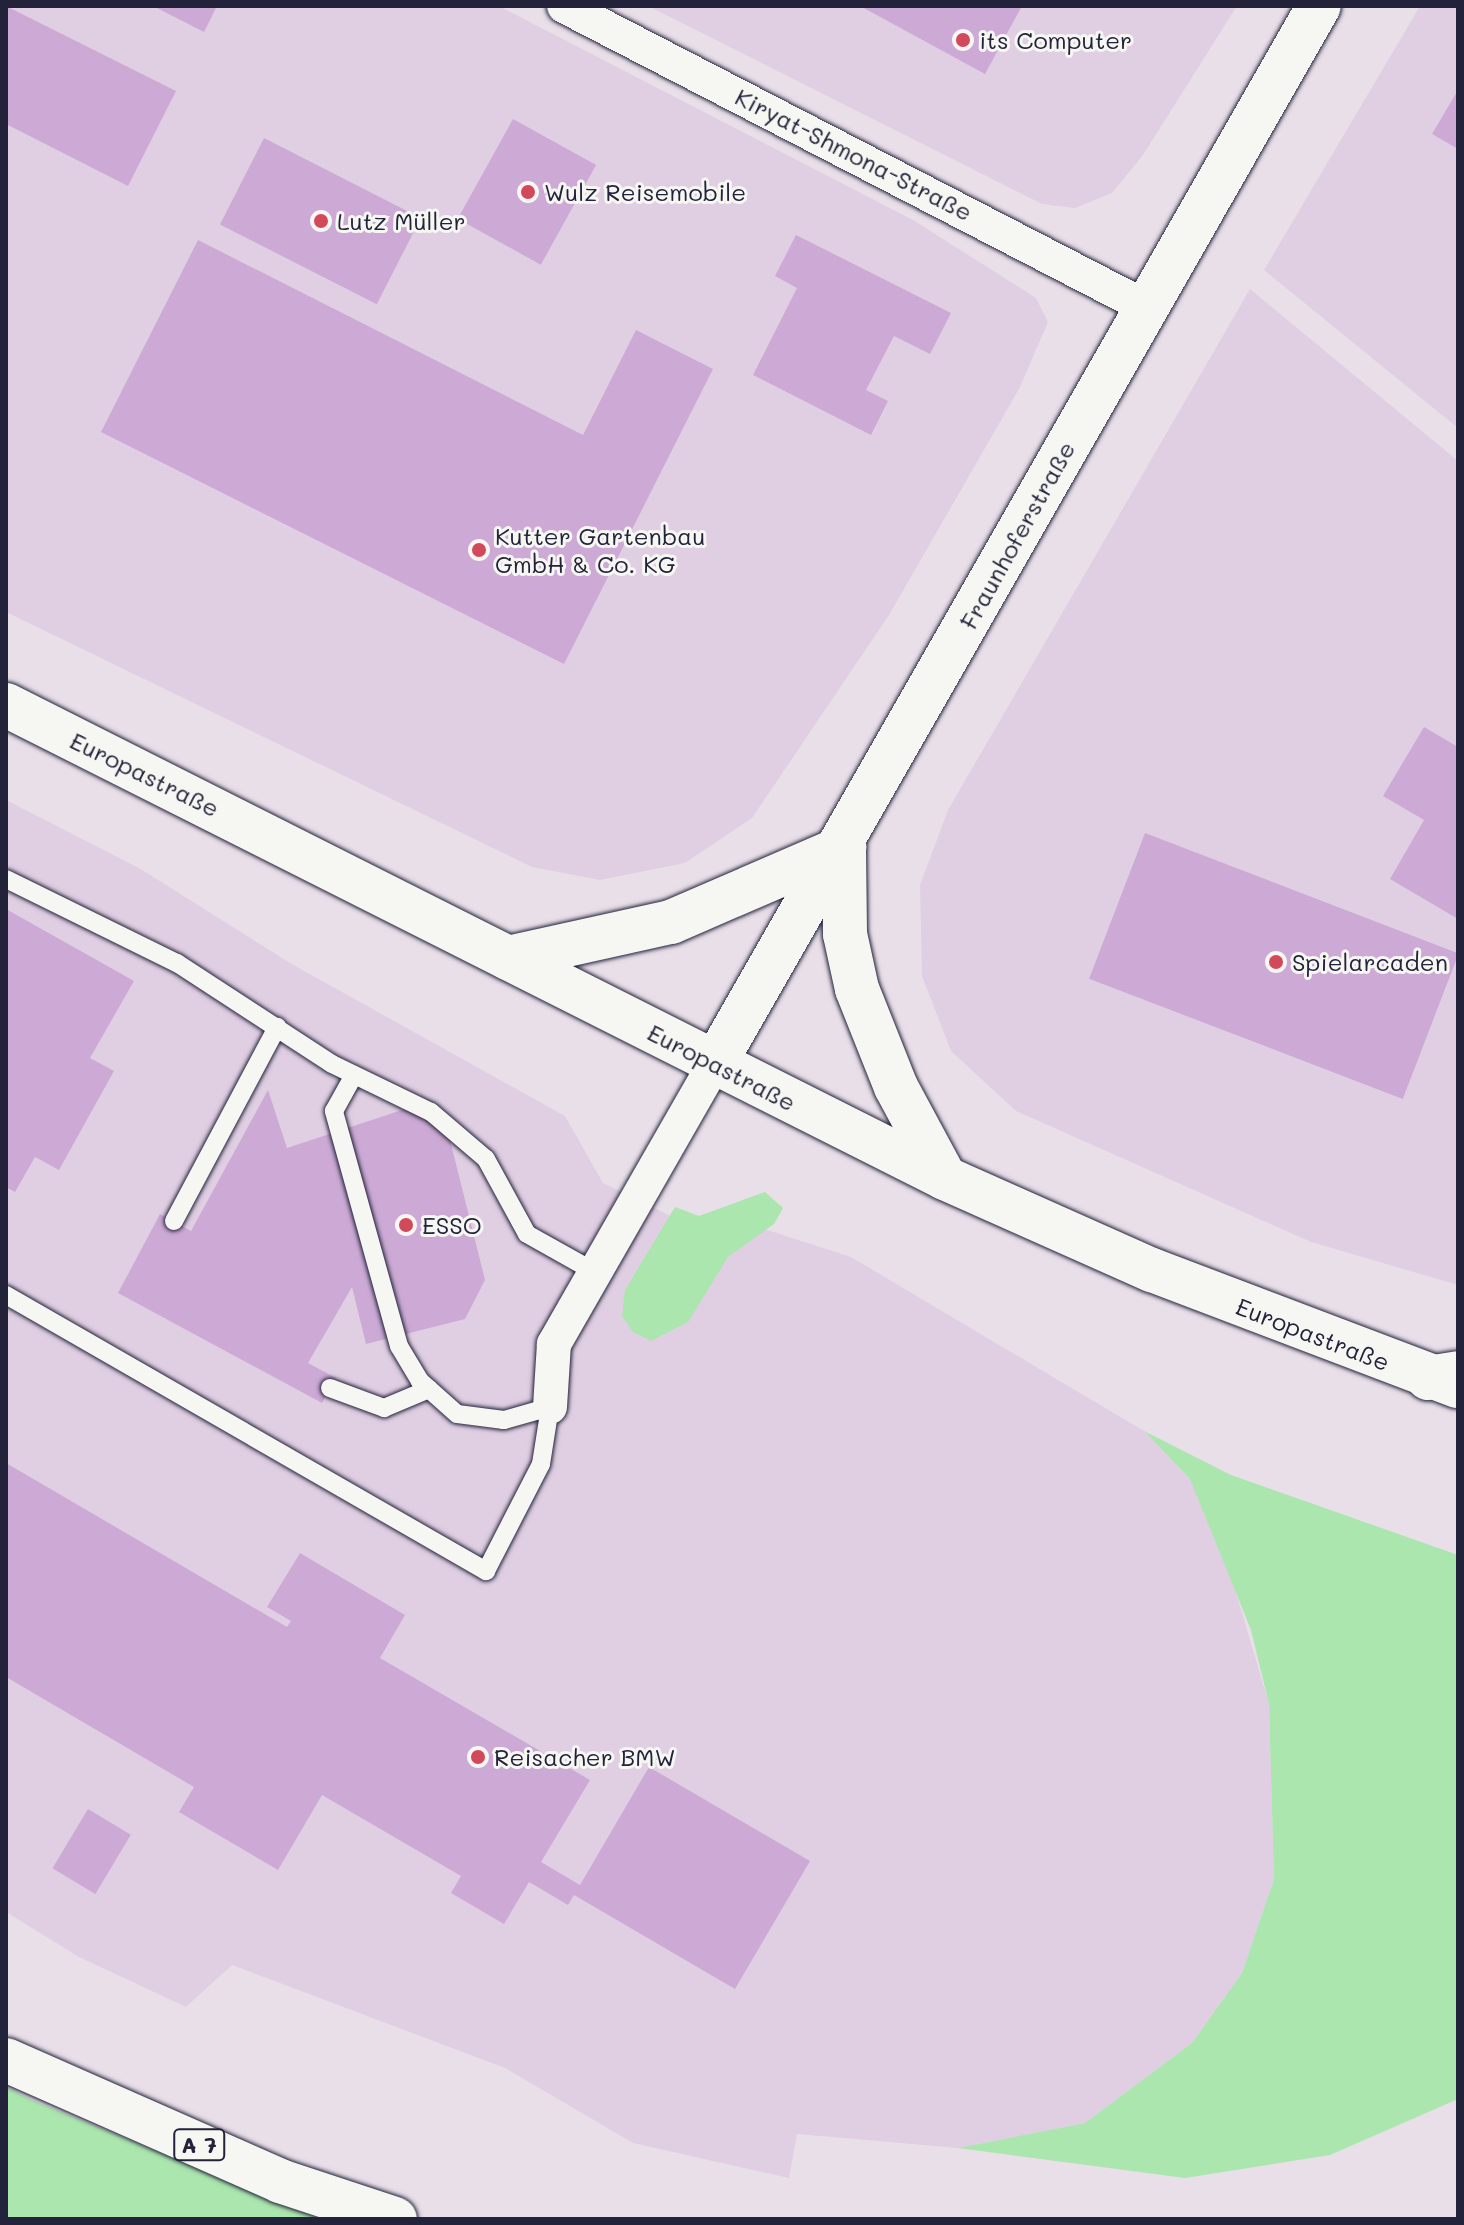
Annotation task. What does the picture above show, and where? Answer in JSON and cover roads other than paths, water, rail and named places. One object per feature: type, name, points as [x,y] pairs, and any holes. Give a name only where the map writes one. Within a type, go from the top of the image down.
[{"type":"main road","name":"Fraunhoferstraße","points":[[715,1063],[844,847],[1142,305],[1319,6]]},
{"type":"main road","name":"Europastraße","points":[[6,705],[945,1178],[1152,1270],[1448,1379]]},
{"type":"main road","points":[[508,958],[671,922],[844,847],[845,934],[857,989],[896,1087],[945,1178]]},
{"type":"main road","name":"A 7","points":[[6,2060],[280,2181],[395,2219]]},
{"type":"street","name":"Kiryat-Shmona-Straße","points":[[564,6],[1142,305]]},
{"type":"street","points":[[550,1407],[554,1344],[593,1271],[715,1063]]},
{"type":"lane","points":[[6,879],[177,963],[354,1075],[431,1112],[486,1159],[527,1234],[593,1271]]},
{"type":"lane","points":[[174,1221],[277,1027]]},
{"type":"lane","points":[[6,1295],[486,1571],[541,1464],[550,1407],[504,1420],[457,1414],[429,1389],[399,1346],[334,1111],[354,1075]]},
{"type":"lane","points":[[330,1388],[384,1408],[429,1389]]},
{"type":"place","name":"its Computer","points":[[963,40]]},
{"type":"place","name":"Wulz Reisemobile","points":[[528,192]]},
{"type":"place","name":"Lutz Müller","points":[[321,221]]},
{"type":"place","name":"Kutter Gartenbau GmbH & Co. KG","points":[[479,550]]},
{"type":"place","name":"Spielarcaden","points":[[1276,962]]},
{"type":"place","name":"ESSO","points":[[406,1225]]},
{"type":"place","name":"Reisacher BMW","points":[[478,1757]]}]
